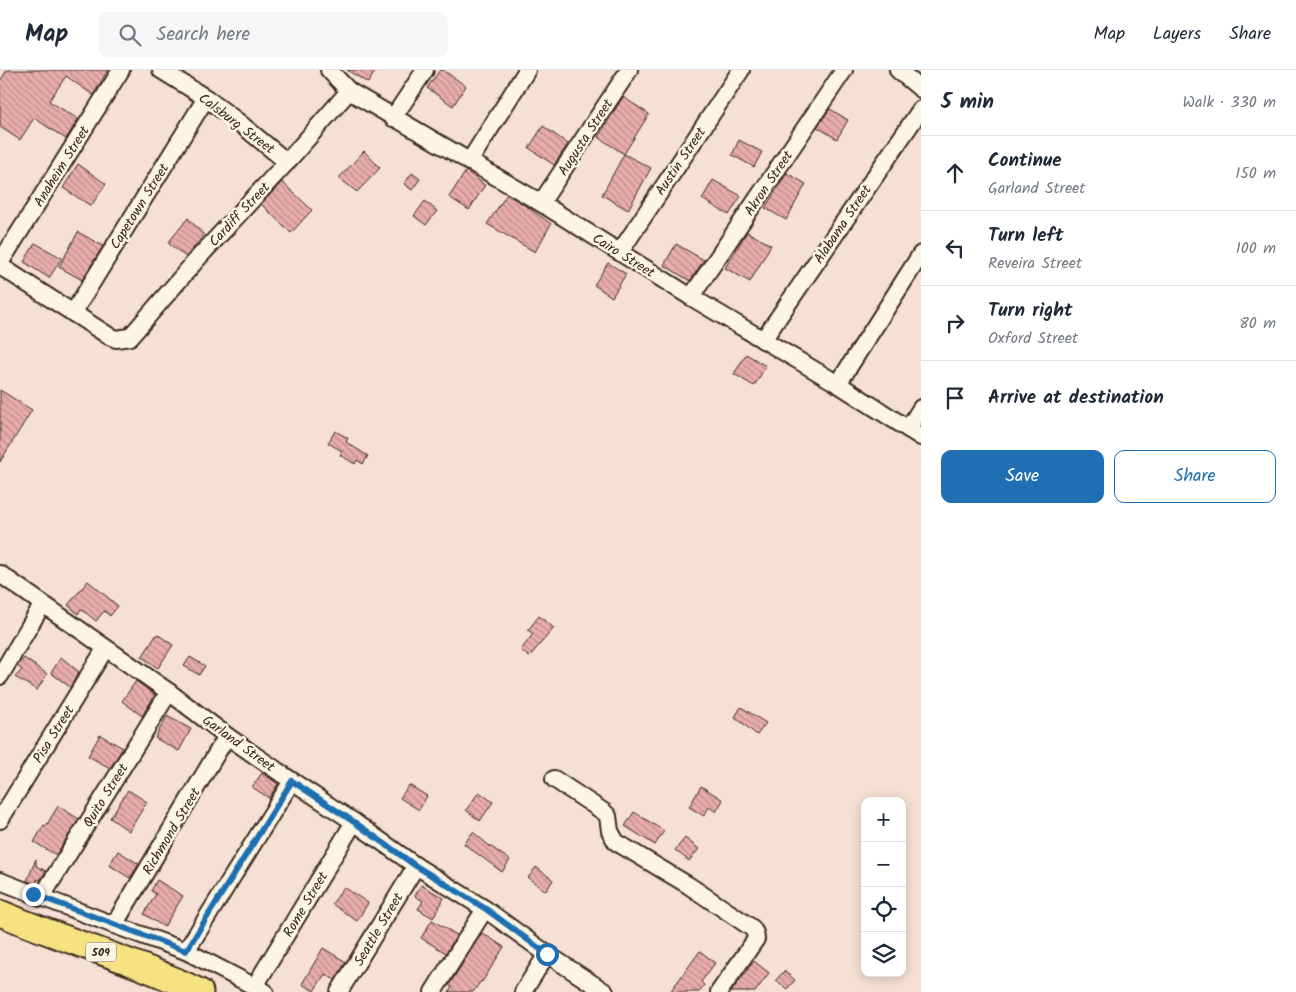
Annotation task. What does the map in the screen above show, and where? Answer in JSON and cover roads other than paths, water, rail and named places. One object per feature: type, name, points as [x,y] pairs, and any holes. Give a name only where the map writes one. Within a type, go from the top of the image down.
[{"type":"main road","name":"509","points":[[0,914],[153,971],[200,992]]},
{"type":"street","name":"Anaheim Street","points":[[0,264],[121,70]]},
{"type":"street","name":"Calsburg Street","points":[[161,70],[238,120],[288,162]]},
{"type":"street","name":"Cairo Street","points":[[329,70],[349,91],[540,203],[691,297],[838,384],[914,433]]},
{"type":"street","points":[[393,118],[425,70]]},
{"type":"street","points":[[469,162],[527,70]]},
{"type":"street","name":"Augusta Street","points":[[540,203],[628,70]]},
{"type":"street","name":"Austin Street","points":[[620,252],[741,70]]},
{"type":"street","name":"Akron Street","points":[[691,297],[844,70]]},
{"type":"street","points":[[898,70],[921,89]]},
{"type":"street","name":"Cardiff Street","points":[[73,313],[116,339],[130,337],[199,257],[288,162],[349,91]]},
{"type":"street","name":"Capetown Street","points":[[73,313],[206,98]]},
{"type":"street","name":"Alabama Street","points":[[763,340],[921,109]]},
{"type":"street","points":[[838,384],[921,254]]},
{"type":"street","points":[[0,264],[73,313]]},
{"type":"street","points":[[914,433],[921,408]]},
{"type":"street","name":"Garland Street","points":[[0,574],[292,781],[416,866],[486,909],[547,954],[605,992]]},
{"type":"street","points":[[0,676],[42,605]]},
{"type":"street","name":"Pisa Street","points":[[0,820],[105,649]]},
{"type":"street","name":"Quito Street","points":[[41,898],[169,692]]},
{"type":"street","name":"Richmond Street","points":[[114,925],[228,736]]},
{"type":"street","points":[[554,778],[608,816],[610,832],[616,842],[688,885],[752,928],[756,939],[718,992]]},
{"type":"street","points":[[186,951],[292,781]]},
{"type":"street","name":"Rome Street","points":[[260,989],[354,822]]},
{"type":"street","name":"Seattle Street","points":[[339,992],[416,866]]},
{"type":"street","points":[[0,881],[186,951],[260,989]]},
{"type":"street","points":[[433,992],[486,909]]},
{"type":"street","points":[[523,992],[547,954]]}]
